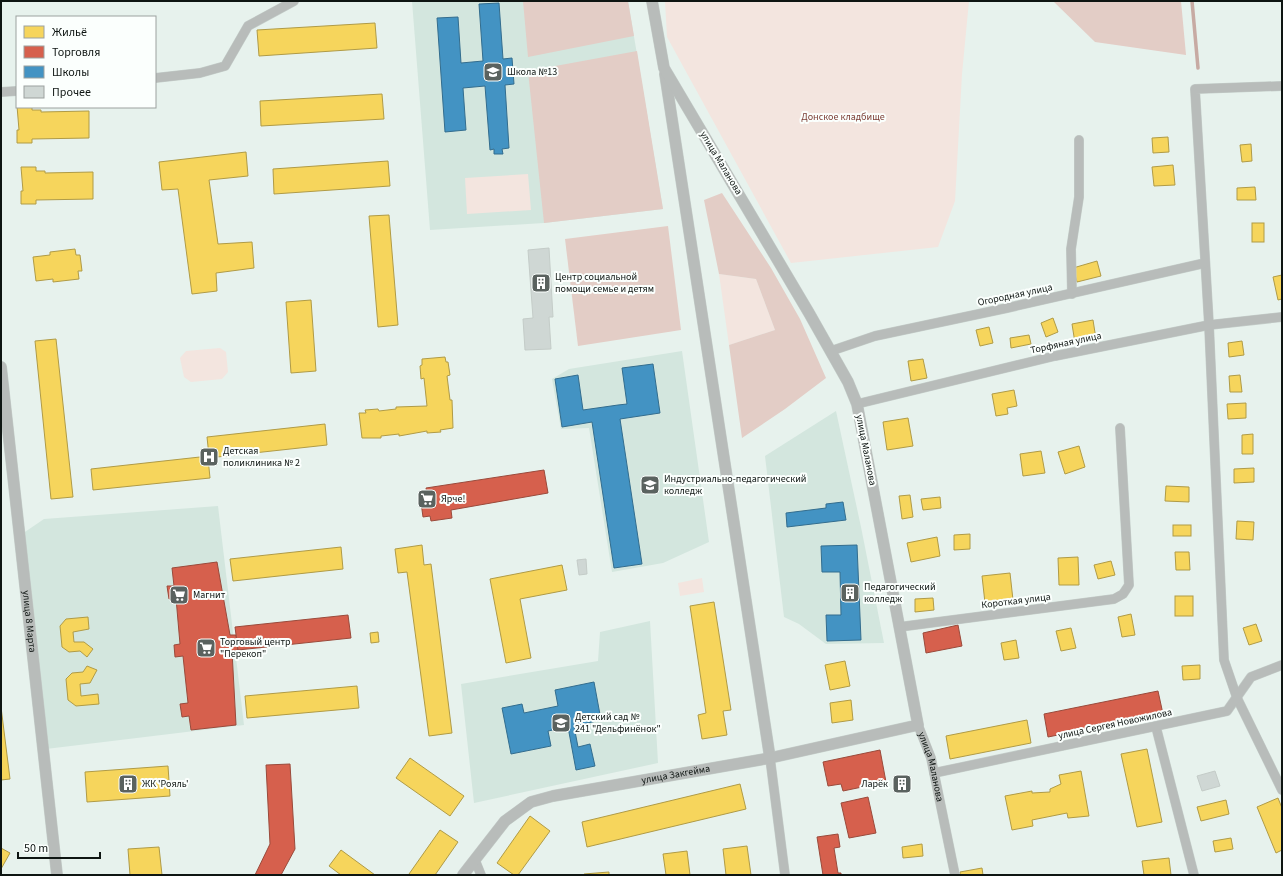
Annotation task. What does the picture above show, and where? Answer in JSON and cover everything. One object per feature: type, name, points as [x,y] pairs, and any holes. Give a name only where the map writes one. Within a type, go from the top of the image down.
[{"type":"street","points":[[156,78],[200,73],[225,66],[248,26],[294,1]]},
{"type":"street","name":"улица Маланова","points":[[652,1],[664,68],[770,758]]},
{"type":"street","name":"улица Маланова","points":[[664,68],[831,351],[848,382],[857,404],[918,725],[931,758],[955,875]]},
{"type":"street","points":[[1282,86],[1194,89],[1209,325],[1224,660],[1237,698],[1280,779],[1282,790]]},
{"type":"street","points":[[1,92],[16,91]]},
{"type":"street","points":[[1072,294],[1071,249],[1079,197],[1078,140]]},
{"type":"street","name":"Огородная улица","points":[[831,351],[875,336],[1072,294],[1205,263]]},
{"type":"street","name":"Торфяная улица","points":[[857,404],[1055,356],[1209,325],[1282,317]]},
{"type":"street","name":"улица 8 Марта","points":[[1,368],[57,875]]},
{"type":"street","name":"Короткая улица","points":[[899,627],[1114,600],[1123,594],[1129,585],[1120,428]]},
{"type":"street","name":"улица Сергея Новожилова","points":[[934,773],[1227,711],[1251,677],[1282,665]]},
{"type":"street","name":"улица Закгейма","points":[[463,875],[505,821],[531,802],[553,796],[770,758],[918,725]]},
{"type":"street","points":[[1156,727],[1194,875]]},
{"type":"street","points":[[770,758],[785,875]]},
{"type":"street","points":[[475,860],[481,875]]},
{"type":"shaded area","points":[[412,1],[628,1],[663,209],[544,223],[430,230]]},
{"type":"shaded area","points":[[523,1],[628,1],[634,36],[528,57]]},
{"type":"shaded area","points":[[1053,1],[1181,1],[1186,55],[1095,42]]},
{"type":"shaded area","points":[[637,51],[663,209],[544,223],[528,71]]},
{"type":"shaded area","points":[[722,193],[771,268],[800,319],[826,378],[785,409],[742,438],[729,345],[775,330],[756,279],[719,274],[704,200]]},
{"type":"shaded area","points":[[668,226],[681,330],[578,346],[565,239]]},
{"type":"shaded area","name":"Индустриально-педагогический колледж","points":[[682,351],[709,542],[663,563],[612,572],[589,428],[561,429],[552,379],[569,369]]},
{"type":"shaded area","name":"Индустриально-педагогический колледж","points":[[836,411],[884,643],[826,644],[799,624],[784,617],[765,456]]},
{"type":"shaded area","points":[[218,506],[244,725],[46,749],[22,534],[44,519]]},
{"type":"shaded area","name":"Детский сад № 241 \"Дельфинёнок\"","points":[[650,621],[658,763],[474,803],[461,684],[598,661],[600,632]]},
{"type":"green space","name":"Донское кладбище","points":[[665,1],[969,1],[962,74],[955,201],[938,247],[791,263],[667,37]]},
{"type":"green space","points":[[528,174],[531,210],[467,214],[465,178]]},
{"type":"green space","points":[[719,274],[756,279],[775,330],[729,345]]},
{"type":"green space","points":[[220,348],[226,352],[228,372],[222,379],[191,382],[184,377],[180,358],[186,351]]},
{"type":"green space","points":[[702,578],[704,592],[680,596],[678,583]]},
{"type":"building: Жильё","points":[[375,23],[377,48],[259,56],[257,30]]},
{"type":"building: Жильё","points":[[382,94],[384,119],[261,126],[260,101]]},
{"type":"building: Жильё","points":[[17,108],[32,108],[32,110],[41,110],[41,112],[89,111],[89,138],[32,139],[32,143],[17,143],[17,130],[19,130]]},
{"type":"building: Жильё","points":[[1168,137],[1169,152],[1153,153],[1152,138]]},
{"type":"building: Жильё","points":[[1251,144],[1252,161],[1242,162],[1240,145]]},
{"type":"building: Жильё","points":[[246,152],[248,176],[209,180],[218,244],[252,242],[254,268],[216,273],[217,291],[192,294],[178,189],[162,190],[159,162]]},
{"type":"building: Жильё","points":[[388,161],[390,186],[274,194],[273,169]]},
{"type":"building: Жильё","points":[[1173,165],[1175,185],[1154,186],[1152,167]]},
{"type":"building: Жильё","points":[[21,167],[36,167],[36,171],[45,171],[45,173],[93,172],[93,199],[36,200],[36,204],[21,204],[21,191],[23,191]]},
{"type":"building: Жильё","points":[[1255,187],[1256,200],[1237,200],[1237,188]]},
{"type":"building: Жильё","points":[[389,215],[398,325],[378,327],[369,216]]},
{"type":"building: Жильё","points":[[1252,223],[1264,223],[1264,242],[1252,242]]},
{"type":"building: Жильё","points":[[75,249],[76,255],[80,255],[82,271],[78,271],[79,279],[53,282],[53,279],[36,281],[33,257],[50,255],[50,252]]},
{"type":"building: Жильё","points":[[1097,261],[1101,276],[1077,282],[1073,268]]},
{"type":"building: Жильё","points":[[1282,275],[1282,299],[1278,300],[1273,277]]},
{"type":"building: Жильё","points":[[311,300],[316,371],[291,373],[286,302]]},
{"type":"building: Жильё","points":[[1053,318],[1058,332],[1046,337],[1041,323]]},
{"type":"building: Жильё","points":[[1093,320],[1096,339],[1075,343],[1072,324]]},
{"type":"building: Жильё","points":[[989,327],[993,343],[980,346],[976,330]]},
{"type":"building: Жильё","points":[[1029,335],[1031,344],[1011,348],[1010,338]]},
{"type":"building: Жильё","points":[[56,339],[73,497],[51,499],[35,341]]},
{"type":"building: Жильё","points":[[1242,341],[1244,355],[1229,357],[1228,343]]},
{"type":"building: Жильё","points":[[445,357],[446,362],[448,362],[450,375],[447,376],[450,400],[452,400],[453,428],[440,430],[441,432],[427,433],[427,431],[399,436],[399,434],[381,436],[381,438],[362,438],[359,413],[366,413],[365,410],[378,409],[379,411],[396,409],[396,407],[427,406],[424,378],[421,379],[420,366],[422,365],[422,359]]},
{"type":"building: Жильё","points":[[923,359],[927,378],[911,381],[908,361]]},
{"type":"building: Жильё","points":[[1240,375],[1242,392],[1230,392],[1229,376]]},
{"type":"building: Жильё","points":[[1014,390],[1017,406],[1007,408],[1008,414],[996,416],[992,394]]},
{"type":"building: Жильё","points":[[1246,403],[1246,418],[1228,419],[1227,404]]},
{"type":"building: Жильё","points":[[908,418],[913,446],[887,450],[883,422]]},
{"type":"building: Жильё","points":[[325,424],[327,445],[208,458],[210,478],[93,490],[91,469],[209,456],[207,437]]},
{"type":"building: Жильё","points":[[1253,434],[1253,454],[1242,454],[1242,435]]},
{"type":"building: Жильё","points":[[1079,446],[1085,467],[1065,474],[1058,452]]},
{"type":"building: Жильё","points":[[1041,451],[1045,473],[1023,476],[1020,454]]},
{"type":"building: Жильё","points":[[1254,468],[1254,482],[1234,483],[1234,469]]},
{"type":"building: Жильё","points":[[1166,486],[1189,487],[1189,502],[1165,501]]},
{"type":"building: Жильё","points":[[910,495],[913,517],[902,519],[899,496]]},
{"type":"building: Жильё","points":[[940,497],[941,508],[923,510],[921,499]]},
{"type":"building: Жильё","points":[[1237,521],[1254,522],[1253,540],[1236,539]]},
{"type":"building: Жильё","points":[[1173,525],[1191,525],[1191,536],[1173,536]]},
{"type":"building: Жильё","points":[[970,534],[970,549],[954,550],[954,535]]},
{"type":"building: Жильё","points":[[937,537],[940,556],[911,562],[907,543]]},
{"type":"building: Жильё","points":[[422,545],[424,565],[431,564],[452,733],[429,736],[407,572],[398,573],[395,549]]},
{"type":"building: Жильё","points":[[341,547],[343,569],[233,581],[230,559]]},
{"type":"building: Жильё","points":[[1175,552],[1189,552],[1190,570],[1176,570]]},
{"type":"building: Жильё","points":[[1078,557],[1079,585],[1059,585],[1058,558]]},
{"type":"building: Жильё","points":[[1111,561],[1115,575],[1098,579],[1094,565]]},
{"type":"building: Жильё","points":[[562,565],[567,590],[520,599],[531,658],[506,663],[490,579]]},
{"type":"building: Жильё","points":[[1010,573],[1013,600],[985,603],[982,576]]},
{"type":"building: Жильё","points":[[1175,596],[1193,596],[1193,616],[1175,616]]},
{"type":"building: Жильё","points":[[933,598],[934,610],[915,612],[915,599]]},
{"type":"building: Жильё","points":[[714,602],[731,710],[723,711],[727,735],[702,739],[698,715],[706,713],[690,606]]},
{"type":"building: Жильё","points":[[1131,614],[1135,635],[1122,637],[1118,617]]},
{"type":"building: Жильё","points":[[88,617],[89,629],[73,632],[74,642],[84,642],[93,649],[87,657],[80,651],[69,652],[62,647],[60,626],[66,619]]},
{"type":"building: Жильё","points":[[1256,624],[1262,641],[1249,645],[1243,628]]},
{"type":"building: Жильё","points":[[1071,628],[1076,648],[1061,651],[1056,631]]},
{"type":"building: Жильё","points":[[378,632],[379,642],[371,643],[370,633]]},
{"type":"building: Жильё","points":[[1016,640],[1019,658],[1004,660],[1001,643]]},
{"type":"building: Жильё","points":[[845,661],[850,686],[830,690],[825,665]]},
{"type":"building: Жильё","points":[[1200,665],[1200,679],[1183,680],[1182,666]]},
{"type":"building: Жильё","points":[[87,666],[97,670],[90,683],[80,684],[81,696],[98,694],[99,704],[76,706],[68,700],[66,679],[72,673],[83,672]]},
{"type":"building: Жильё","points":[[357,686],[359,708],[247,718],[245,696]]},
{"type":"building: Жильё","points":[[851,700],[853,720],[832,723],[830,703]]},
{"type":"building: Жильё","points":[[1,707],[10,779],[1,780]]},
{"type":"building: Жильё","points":[[1027,720],[1031,743],[950,759],[946,736]]},
{"type":"building: Жильё","points":[[1147,749],[1162,822],[1137,827],[1121,754]]},
{"type":"building: Жильё","points":[[410,758],[464,796],[450,816],[396,778]]},
{"type":"building: Жильё","name":"ЖК 'Рояль'","points":[[168,766],[170,796],[87,802],[85,772]]},
{"type":"building: Жильё","points":[[1081,771],[1089,816],[1068,818],[1067,813],[1032,820],[1033,826],[1012,830],[1005,796],[1032,791],[1032,793],[1050,792],[1050,789],[1061,784],[1059,775]]},
{"type":"building: Жильё","points":[[740,784],[746,809],[587,847],[582,822]]},
{"type":"building: Жильё","points":[[1278,798],[1282,808],[1282,850],[1276,853],[1257,807]]},
{"type":"building: Жильё","points":[[1226,800],[1229,814],[1201,821],[1197,807]]},
{"type":"building: Жильё","points":[[530,816],[550,831],[518,875],[514,875],[497,863]]},
{"type":"building: Жильё","points":[[440,830],[458,842],[435,875],[409,874]]},
{"type":"building: Жильё","points":[[1231,838],[1233,849],[1215,852],[1213,841]]},
{"type":"building: Жильё","points":[[922,844],[923,856],[903,858],[902,847]]},
{"type":"building: Жильё","points":[[747,846],[751,875],[726,875],[723,849]]},
{"type":"building: Жильё","points":[[159,847],[162,875],[130,875],[128,849]]},
{"type":"building: Жильё","points":[[1,848],[10,853],[1,869]]},
{"type":"building: Жильё","points":[[341,850],[375,875],[341,875],[329,866]]},
{"type":"building: Жильё","points":[[687,851],[690,875],[666,875],[663,854]]},
{"type":"building: Жильё","points":[[1169,858],[1171,875],[1144,875],[1142,861]]},
{"type":"building: Жильё","points":[[982,868],[983,875],[960,875],[960,872]]},
{"type":"building: Жильё","points":[[609,872],[609,875],[584,874]]},
{"type":"building: Торговля","points":[[544,470],[548,493],[451,510],[452,518],[431,521],[430,516],[423,517],[420,495],[427,494],[426,488]]},
{"type":"building: Торговля","name":"Торговый центр \"Перекоп\"","points":[[217,562],[230,635],[236,635],[238,650],[232,651],[236,725],[191,730],[189,716],[182,717],[180,704],[188,703],[183,656],[175,657],[174,645],[180,644],[176,598],[169,599],[167,586],[174,586],[172,568]]},
{"type":"building: Торговля","points":[[348,615],[351,638],[238,650],[235,627]]},
{"type":"building: Торговля","points":[[958,625],[962,646],[926,653],[923,633]]},
{"type":"building: Торговля","points":[[1158,691],[1163,714],[1048,737],[1044,714]]},
{"type":"building: Торговля","points":[[880,750],[886,782],[843,791],[841,784],[828,786],[823,762]]},
{"type":"building: Торговля","points":[[290,764],[295,849],[281,875],[255,875],[270,844],[266,765]]},
{"type":"building: Торговля","name":"Ларёк","points":[[906,780],[908,786],[899,788],[897,782]]},
{"type":"building: Торговля","points":[[868,797],[876,833],[849,838],[841,803]]},
{"type":"building: Торговля","points":[[838,834],[840,847],[834,848],[838,873],[841,873],[841,875],[823,875],[817,837]]},
{"type":"building: Школы","points":[[499,3],[503,59],[512,58],[514,84],[505,85],[509,148],[502,149],[503,154],[494,154],[494,149],[490,150],[485,86],[463,88],[466,130],[445,132],[437,18],[458,17],[461,63],[483,61],[479,4]]},
{"type":"building: Школы","points":[[653,364],[660,413],[620,419],[642,564],[614,568],[592,422],[562,427],[555,379],[578,375],[583,410],[627,404],[622,368]]},
{"type":"building: Школы","points":[[843,502],[846,520],[787,527],[786,513],[826,508],[826,504]]},
{"type":"building: Школы","name":"Педагогический колледж","points":[[857,545],[861,640],[827,641],[826,615],[841,615],[840,572],[822,572],[821,546]]},
{"type":"building: Школы","points":[[594,682],[601,720],[574,726],[578,747],[590,744],[595,766],[576,770],[568,727],[548,731],[551,746],[511,754],[502,708],[522,704],[524,713],[558,706],[555,690]]},
{"type":"building: Прочее","name":"Центр социальной помощи семье и детям","points":[[549,248],[553,317],[549,317],[551,349],[525,350],[523,319],[533,318],[528,250]]},
{"type":"building: Прочее","points":[[586,559],[587,574],[579,575],[577,560]]},
{"type":"building: Прочее","points":[[1215,771],[1220,786],[1202,791],[1197,776]]},
{"type":"waterway","points":[[1192,1],[1198,68]]},
{"type":"place","name":"Школа №13","points":[[493,72]]},
{"type":"place","name":"Центр социальной помощи семье и детям","points":[[541,283]]},
{"type":"place","name":"Детская поликлиника № 2","points":[[209,457]]},
{"type":"place","name":"Индустриально-педагогический колледж","points":[[650,485]]},
{"type":"place","name":"Ярче!","points":[[427,499]]},
{"type":"place","name":"Педагогический колледж","points":[[850,593]]},
{"type":"place","name":"Магнит","points":[[179,595]]},
{"type":"place","name":"Торговый центр \"Перекоп\"","points":[[206,648]]},
{"type":"place","name":"Детский сад № 241 \"Дельфинёнок\"","points":[[561,723]]},
{"type":"place","name":"ЖК 'Рояль'","points":[[128,784]]},
{"type":"place","name":"Ларёк","points":[[902,784]]}]
